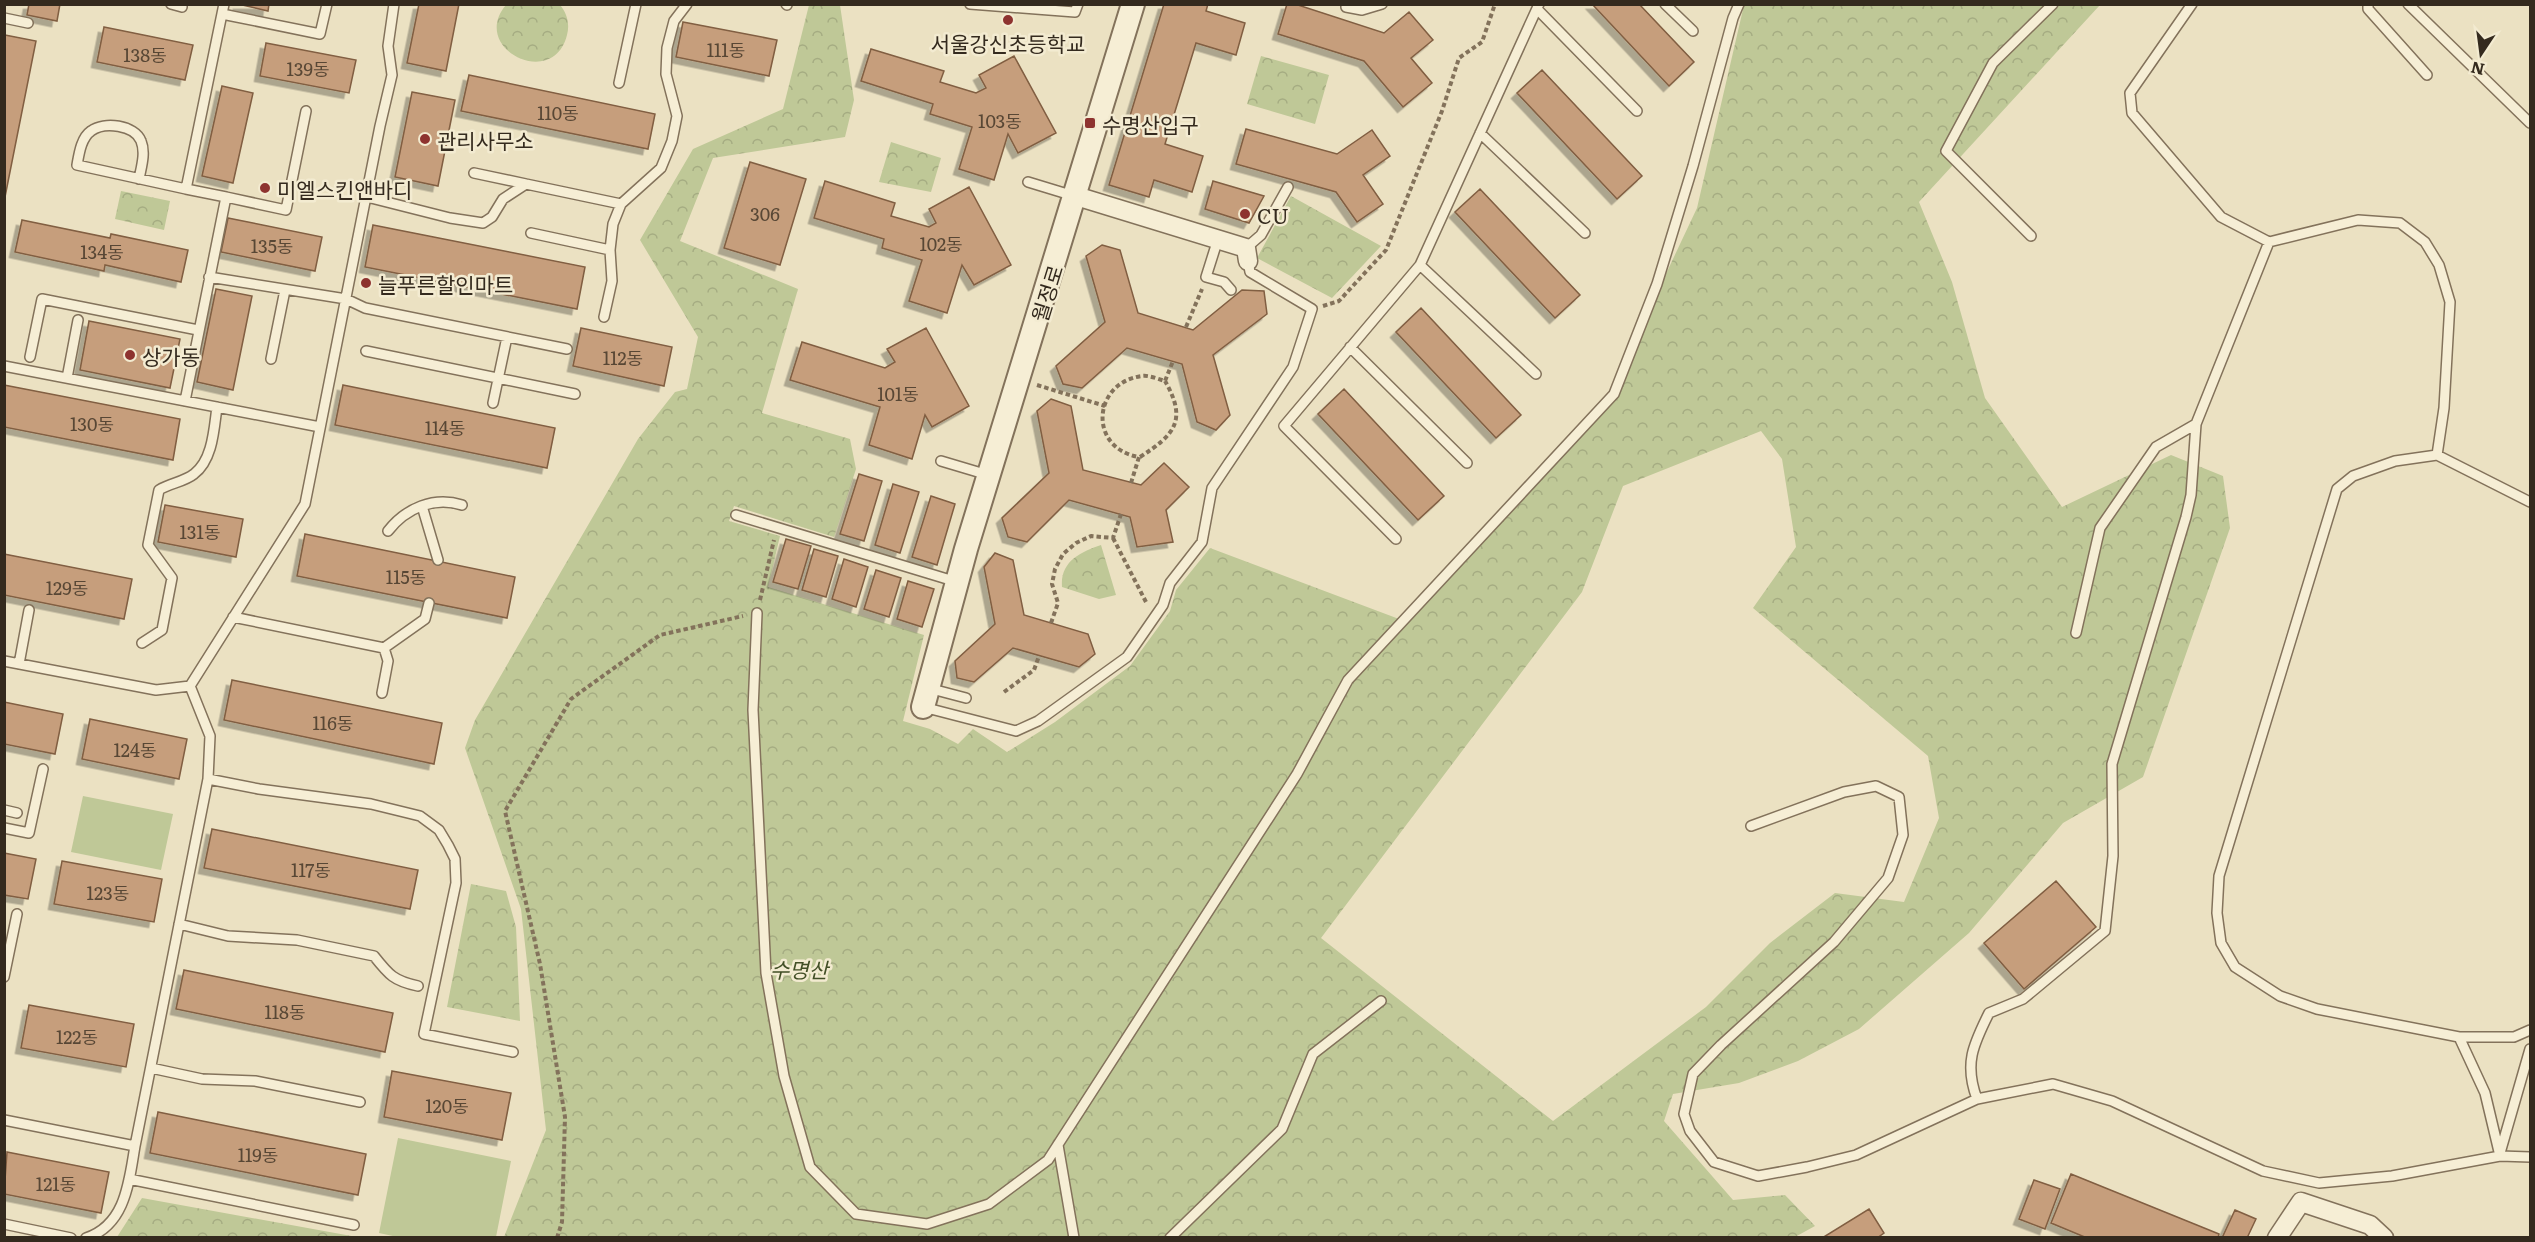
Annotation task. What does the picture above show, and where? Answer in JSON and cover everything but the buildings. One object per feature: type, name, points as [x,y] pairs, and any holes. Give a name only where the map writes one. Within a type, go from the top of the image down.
[{"type":"street","name":"월정로","points":[[925,697],[989,475],[1133,4]]},
{"type":"street","points":[[1076,196],[1218,239],[1247,254]]},
{"type":"street","points":[[2277,1238],[2301,1202],[2370,1225],[2384,1238]]},
{"type":"lane","points":[[171,4],[182,7],[182,4]]},
{"type":"lane","points":[[186,189],[223,9],[320,34],[327,4]]},
{"type":"lane","points":[[190,686],[305,504],[392,75],[388,46],[394,4]]},
{"type":"lane","points":[[619,83],[636,4]]},
{"type":"lane","points":[[604,317],[612,281],[610,250],[613,224],[621,204],[661,168],[672,141],[676,116],[666,74],[667,48],[674,21],[687,4]]},
{"type":"lane","points":[[970,4],[1076,12],[1078,4]]},
{"type":"lane","points":[[1346,7],[1362,10],[1382,4]]},
{"type":"lane","points":[[1665,4],[1692,31]]},
{"type":"lane","points":[[757,613],[753,710],[766,973],[784,1076],[810,1167],[856,1214],[927,1224],[989,1204],[1048,1160],[1298,774],[1348,680],[1614,394],[1657,284],[1693,166],[1733,18],[1739,4]]},
{"type":"lane","points":[[2031,236],[1946,152],[1993,63],[2053,4]]},
{"type":"lane","points":[[2192,4],[2130,93],[2132,113],[2221,217],[2269,242],[2358,220],[2400,223],[2425,242],[2439,265],[2450,302],[2444,408],[2437,455]]},
{"type":"lane","points":[[2368,4],[2368,9],[2427,75]]},
{"type":"lane","points":[[2408,4],[2530,123]]},
{"type":"lane","points":[[1396,539],[1284,426],[1420,265],[1538,7],[1636,111]]},
{"type":"lane","points":[[4,18],[28,23]]},
{"type":"lane","points":[[139,179],[143,152],[142,143],[137,134],[129,129],[108,125],[91,130],[85,137],[77,165],[139,179],[286,210],[306,111]]},
{"type":"lane","points":[[1480,133],[1584,233]]},
{"type":"lane","points":[[474,173],[621,204]]},
{"type":"lane","points":[[1028,182],[1076,196]]},
{"type":"lane","points":[[367,197],[450,218],[483,223],[492,216],[504,199],[526,184]]},
{"type":"lane","points":[[925,697],[1016,731],[1038,721],[1127,657],[1163,605],[1170,584],[1202,542],[1212,488],[1293,368],[1312,309],[1250,272],[1247,254],[1288,187]]},
{"type":"lane","points":[[185,401],[226,197]]},
{"type":"lane","points":[[531,233],[610,250]]},
{"type":"lane","points":[[1218,239],[1206,277],[1224,282],[1230,290]]},
{"type":"lane","points":[[1977,1099],[1970,1082],[1972,1048],[1989,1013],[2023,999],[2105,931],[2113,856],[2112,764],[2186,517],[2191,495],[2196,424],[2269,242]]},
{"type":"lane","points":[[1420,265],[1536,374]]},
{"type":"lane","points":[[209,277],[346,299],[365,308],[567,349]]},
{"type":"lane","points":[[271,359],[285,290]]},
{"type":"lane","points":[[30,357],[42,299],[198,330]]},
{"type":"lane","points":[[67,378],[78,320]]},
{"type":"lane","points":[[493,404],[507,337]]},
{"type":"lane","points":[[1350,347],[1467,463]]},
{"type":"lane","points":[[366,351],[575,394]]},
{"type":"lane","points":[[4,366],[320,427]]},
{"type":"lane","points":[[142,644],[162,630],[171,590],[172,578],[148,545],[159,490],[194,475],[204,464],[218,407]]},
{"type":"lane","points":[[2076,633],[2100,528],[2156,447],[2196,424]]},
{"type":"lane","points":[[2530,502],[2437,455],[2385,465],[2353,476],[2337,489],[2219,876],[2217,913],[2221,943],[2235,967],[2280,996],[2317,1009],[2459,1037],[2514,1037],[2530,1030]]},
{"type":"lane","points":[[941,461],[989,475]]},
{"type":"lane","points":[[388,531],[397,520],[436,501],[450,501],[462,505]]},
{"type":"lane","points":[[422,506],[438,560]]},
{"type":"lane","points":[[736,515],[957,582]]},
{"type":"lane","points":[[233,618],[384,648],[425,619],[429,603]]},
{"type":"lane","points":[[19,664],[29,610]]},
{"type":"lane","points":[[382,693],[388,661],[384,648]]},
{"type":"lane","points":[[4,661],[156,690],[190,686]]},
{"type":"lane","points":[[86,1238],[111,1223],[122,1205],[129,1179],[208,779],[210,736],[190,686]]},
{"type":"lane","points":[[925,697],[966,698]]},
{"type":"lane","points":[[4,828],[29,833],[43,769]]},
{"type":"lane","points":[[208,779],[259,789],[371,804],[420,816],[439,830],[455,860],[456,883],[424,1034],[513,1052]]},
{"type":"lane","points":[[1751,826],[1844,792],[1876,786],[1899,797],[1903,835],[1888,878],[1834,942],[1721,1045],[1693,1074],[1684,1114],[1690,1131],[1714,1162],[1758,1176],[1846,1158],[1977,1099],[2053,1084],[2112,1101],[2264,1171],[2319,1184],[2392,1176],[2500,1156],[2530,1157]]},
{"type":"lane","points":[[4,810],[17,813]]},
{"type":"lane","points":[[4,977],[17,914]]},
{"type":"lane","points":[[179,924],[228,936],[297,940],[375,956],[388,973],[399,982],[418,986]]},
{"type":"lane","points":[[1170,1238],[1282,1129],[1313,1053],[1381,1001]]},
{"type":"lane","points":[[2459,1037],[2485,1093],[2500,1156]]},
{"type":"lane","points":[[2500,1156],[2530,1049]]},
{"type":"lane","points":[[151,1068],[202,1079],[255,1081],[360,1102]]},
{"type":"lane","points":[[4,1133],[6,1120],[135,1146]]},
{"type":"lane","points":[[1058,1145],[1074,1238]]},
{"type":"lane","points":[[129,1179],[354,1225]]},
{"type":"lane","points":[[4,1224],[71,1238]]},
{"type":"path","points":[[1312,309],[1339,301],[1386,250],[1442,111],[1459,58],[1482,42],[1495,4]]},
{"type":"path","points":[[1186,327],[1206,277]]},
{"type":"path","points":[[1165,381],[1173,361]]},
{"type":"path","points":[[1131,483],[1139,457],[1164,441],[1175,426],[1174,398],[1165,381],[1144,376],[1123,381],[1109,395],[1101,420],[1110,443],[1126,455],[1139,457]]},
{"type":"path","points":[[1019,380],[1105,406]]},
{"type":"path","points":[[1120,514],[1113,538],[1155,617]]},
{"type":"path","points":[[557,1238],[562,1222],[564,1117],[540,964],[505,811],[571,699],[660,635],[757,613],[777,527]]},
{"type":"path","points":[[1051,623],[1058,603],[1052,584],[1053,577],[1063,554],[1076,543],[1090,536],[1113,538]]},
{"type":"path","points":[[1004,692],[1034,670],[1039,656]]},
{"type":"green space","points":[[506,5],[560,5],[566,15],[568,27],[559,52],[546,60],[532,61],[517,57],[505,48],[498,36],[497,21]]},
{"type":"green space","name":"수명산","points":[[809,5],[840,5],[854,100],[845,137],[713,158],[680,241],[798,289],[762,413],[850,439],[856,469],[834,537],[734,506],[729,521],[780,536],[768,587],[924,635],[903,721],[930,729],[958,744],[973,729],[1007,752],[1055,722],[1130,666],[1170,611],[1176,590],[1210,548],[1407,622],[1607,399],[1697,208],[1744,5],[2100,5],[1919,202],[1952,282],[1985,398],[2062,507],[2171,455],[2223,476],[2230,528],[2143,777],[2063,823],[1969,933],[1859,1029],[1798,1061],[1739,1083],[1673,1094],[1664,1121],[1733,1200],[1785,1195],[1815,1226],[1795,1237],[504,1237],[546,1130],[521,909],[465,748],[475,720],[638,439],[675,392],[687,389],[698,337],[640,240],[693,149],[783,109]],"holes":[[[1761,431],[1782,459],[1796,547],[1753,608],[1928,756],[1939,818],[1904,902],[1835,893],[1770,943],[1706,1007],[1553,1121],[1321,938],[1582,592],[1623,486]]]},
{"type":"green space","points":[[1261,56],[1329,75],[1315,124],[1247,104]]},
{"type":"green space","points":[[891,142],[941,158],[931,192],[879,182]]},
{"type":"green space","points":[[121,191],[170,201],[164,230],[115,219]]},
{"type":"green space","points":[[1291,196],[1381,246],[1332,298],[1257,258]]},
{"type":"green space","points":[[1101,545],[1116,595],[1099,599],[1062,587],[1064,570],[1068,564],[1079,555]]},
{"type":"green space","points":[[83,796],[173,814],[161,870],[71,852]]},
{"type":"green space","points":[[471,884],[506,891],[516,927],[520,1021],[447,1007]]},
{"type":"green space","points":[[398,1138],[511,1161],[496,1237],[402,1238],[379,1233]]},
{"type":"green space","points":[[142,1198],[357,1237],[117,1237]]},
{"type":"place","name":"서울강신초등학교","points":[[1008,20]]},
{"type":"place","name":"수명산입구","points":[[1090,123]]},
{"type":"place","name":"관리사무소","points":[[425,139]]},
{"type":"place","name":"미엘스킨앤바디","points":[[265,188]]},
{"type":"place","name":"CU","points":[[1245,214]]},
{"type":"place","name":"늘푸른할인마트","points":[[366,283]]},
{"type":"place","name":"상가동","points":[[130,355]]}]
